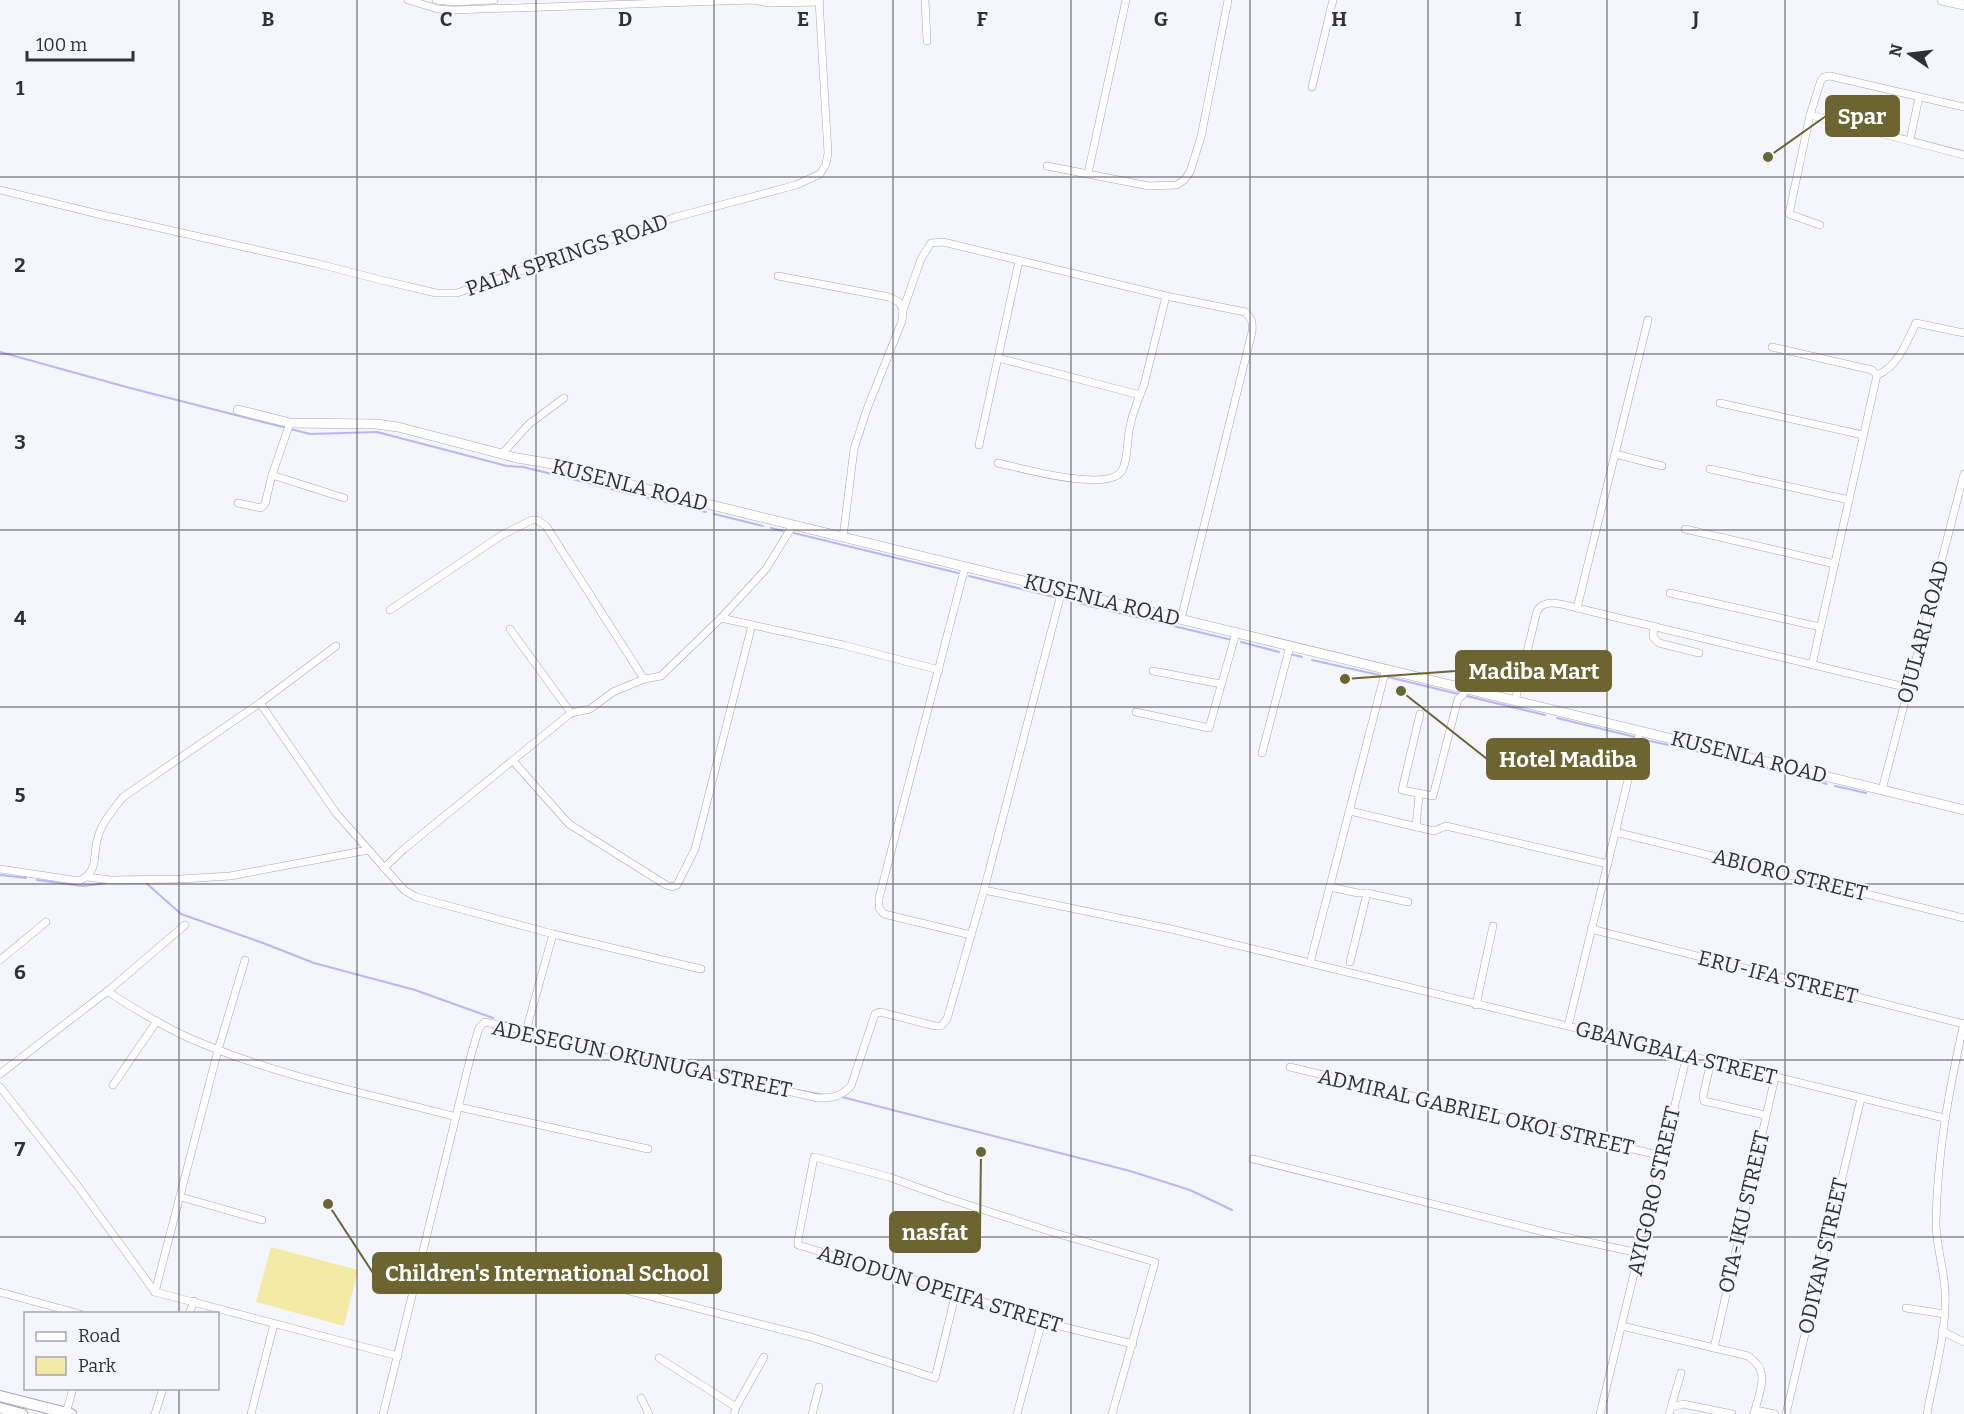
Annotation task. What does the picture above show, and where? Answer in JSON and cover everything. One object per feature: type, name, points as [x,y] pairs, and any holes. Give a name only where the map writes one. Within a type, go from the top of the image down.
[{"type":"main road","points":[[1942,0],[1964,5]]},
{"type":"main road","name":"KUSENLA ROAD","points":[[238,410],[288,428],[376,424],[517,458],[559,465],[658,492],[1964,810]]},
{"type":"main road","points":[[0,1396],[68,1414]]},
{"type":"main road","points":[[0,1408],[22,1414]]},
{"type":"street","points":[[408,0],[438,9],[453,10],[753,0],[819,1]]},
{"type":"street","points":[[436,0],[454,2],[494,0]]},
{"type":"street","points":[[925,0],[927,41]]},
{"type":"street","points":[[1088,173],[1126,0]]},
{"type":"street","points":[[1047,166],[1149,186],[1177,185],[1184,180],[1190,172],[1201,137],[1228,0]]},
{"type":"street","points":[[1312,87],[1333,0]]},
{"type":"street","name":"PALM SPRINGS ROAD","points":[[0,190],[436,293],[457,293],[676,217],[773,192],[820,174],[826,164],[828,153],[819,1]]},
{"type":"street","points":[[1820,225],[1789,214],[1810,115],[1824,77],[1830,76],[1964,107]]},
{"type":"street","points":[[1910,140],[1919,97]]},
{"type":"street","points":[[1810,115],[1964,155]]},
{"type":"street","points":[[843,537],[854,450],[867,409],[900,329],[903,310],[921,259],[932,243],[943,242],[1166,296],[1245,312],[1251,317],[1253,324],[1181,620]]},
{"type":"street","points":[[979,446],[1019,261]]},
{"type":"street","points":[[778,276],[890,297],[899,302],[903,310]]},
{"type":"street","points":[[998,463],[1065,478],[1095,481],[1109,479],[1120,472],[1130,425],[1144,385],[1166,296]]},
{"type":"street","points":[[1577,608],[1648,320]]},
{"type":"street","points":[[1812,665],[1877,375],[1888,369],[1905,346],[1916,322],[1964,333]]},
{"type":"street","points":[[1772,346],[1872,370],[1877,375]]},
{"type":"street","points":[[998,358],[1140,395]]},
{"type":"street","points":[[502,454],[530,424],[564,398]]},
{"type":"street","points":[[1720,402],[1863,435]]},
{"type":"street","points":[[238,503],[261,508],[267,496],[288,428]]},
{"type":"street","points":[[1615,454],[1662,466]]},
{"type":"street","points":[[1710,469],[1849,500]]},
{"type":"street","name":"OJULARI ROAD","points":[[1882,790],[1964,474]]},
{"type":"street","points":[[272,475],[344,498]]},
{"type":"street","points":[[390,610],[502,535],[532,520],[537,520],[546,526],[644,679]]},
{"type":"street","points":[[384,868],[404,849],[571,713],[590,709],[613,692],[644,679],[661,676],[721,618],[766,569],[793,525]]},
{"type":"street","points":[[1685,529],[1835,564]]},
{"type":"street","points":[[965,567],[879,898],[879,908],[884,914],[971,935],[1062,590]]},
{"type":"street","points":[[1670,593],[1820,627]]},
{"type":"street","points":[[1515,701],[1537,611],[1540,605],[1553,603],[1909,688]]},
{"type":"street","points":[[721,618],[939,670]]},
{"type":"street","points":[[513,761],[569,824],[666,885],[672,887],[677,885],[695,849],[752,625]]},
{"type":"street","points":[[1654,626],[1653,637],[1659,643],[1699,653]]},
{"type":"street","points":[[510,629],[571,713]]},
{"type":"street","points":[[1136,712],[1209,728],[1236,633]]},
{"type":"street","points":[[0,869],[79,881],[87,877],[93,869],[98,836],[123,797],[260,703],[336,646]]},
{"type":"street","points":[[1262,753],[1290,646]]},
{"type":"street","points":[[1310,963],[1386,669]]},
{"type":"street","points":[[1153,671],[1221,684]]},
{"type":"street","points":[[1420,714],[1402,790],[1433,796],[1458,699],[1463,695],[1465,688]]},
{"type":"street","points":[[260,703],[336,813],[404,890],[416,897],[553,934],[701,969]]},
{"type":"street","points":[[1568,1026],[1640,731]]},
{"type":"street","points":[[1416,827],[1419,795]]},
{"type":"street","points":[[1350,811],[1434,831],[1446,826],[1608,864]]},
{"type":"street","name":"ABIORO STREET","points":[[1615,832],[1964,918]]},
{"type":"street","points":[[87,877],[111,880],[230,876],[368,850]]},
{"type":"street","points":[[1330,887],[1408,902]]},
{"type":"street","name":"GBANGBALA STREET","points":[[984,890],[1171,929],[1944,1118]]},
{"type":"street","points":[[1350,962],[1367,893]]},
{"type":"street","points":[[0,960],[46,922]]},
{"type":"street","points":[[0,1074],[107,991],[185,925]]},
{"type":"street","points":[[1476,1005],[1493,926]]},
{"type":"street","name":"ERU-IFA STREET","points":[[1591,929],[1964,1024]]},
{"type":"street","points":[[526,1031],[553,934]]},
{"type":"street","name":"ADESEGUN OKUNUGA STREET","points":[[383,1414],[479,1028],[485,1022],[818,1098],[834,1098],[851,1086],[875,1014],[880,1012],[935,1026],[941,1026],[947,1019],[971,935]]},
{"type":"street","points":[[154,1292],[181,1197],[218,1050],[245,960]]},
{"type":"street","points":[[107,991],[157,1021],[218,1050],[286,1072],[456,1117]]},
{"type":"street","points":[[113,1085],[157,1021]]},
{"type":"street","points":[[1927,1414],[1945,1314],[1945,1290],[1938,1252],[1936,1223],[1944,1118],[1964,1024]]},
{"type":"street","name":"AYIGORO STREET","points":[[1600,1414],[1687,1055]]},
{"type":"street","points":[[1711,1061],[1703,1096],[1704,1101],[1765,1115]]},
{"type":"street","name":"ADMIRAL GABRIEL OKOI STREET","points":[[1290,1067],[1662,1156]]},
{"type":"street","name":"OTA-IKU STREET","points":[[1714,1348],[1775,1077]]},
{"type":"street","points":[[0,1087],[77,1185],[154,1292],[398,1356]]},
{"type":"street","name":"ODIYAN STREET","points":[[1786,1414],[1861,1098]]},
{"type":"street","points":[[459,1107],[648,1149]]},
{"type":"street","name":"ABIODUN OPEIFA STREET","points":[[814,1157],[889,1177],[1055,1233],[1155,1262],[1133,1344],[1031,1319],[956,1292],[798,1245],[814,1157]]},
{"type":"street","points":[[1253,1159],[1549,1233],[1639,1253]]},
{"type":"street","points":[[181,1197],[262,1220]]},
{"type":"street","points":[[574,1280],[626,1290],[811,1336],[935,1378],[956,1292]]},
{"type":"street","points":[[0,1292],[73,1312]]},
{"type":"street","points":[[190,1312],[194,1301]]},
{"type":"street","points":[[1906,1308],[1945,1314]]},
{"type":"street","points":[[1017,1414],[1042,1321]]},
{"type":"street","points":[[251,1414],[274,1324]]},
{"type":"street","points":[[1622,1326],[1748,1356],[1761,1368],[1763,1378],[1754,1412],[1775,1414]]},
{"type":"street","points":[[1942,1331],[1964,1342]]},
{"type":"street","points":[[1112,1414],[1133,1344]]},
{"type":"street","points":[[659,1358],[735,1410],[764,1357]]},
{"type":"street","points":[[1671,1411],[1681,1373]]},
{"type":"street","points":[[812,1414],[819,1387]]},
{"type":"street","points":[[68,1414],[73,1390]]},
{"type":"street","points":[[155,1414],[164,1390]]},
{"type":"street","points":[[641,1398],[649,1414]]},
{"type":"street","points":[[1671,1411],[1683,1404],[1732,1414]]},
{"type":"green space","points":[[271,1247],[358,1270],[344,1326],[256,1302]]},
{"type":"waterway","points":[[0,352],[310,434],[377,432],[507,466],[523,467],[556,475]]},
{"type":"waterway","points":[[568,478],[635,495]]},
{"type":"waterway","points":[[645,497],[706,512]]},
{"type":"waterway","points":[[714,514],[763,526]]},
{"type":"waterway","points":[[771,528],[783,531]]},
{"type":"waterway","points":[[794,533],[958,573]]},
{"type":"waterway","points":[[969,576],[1054,597]]},
{"type":"waterway","points":[[1065,599],[1098,608]]},
{"type":"waterway","points":[[1111,611],[1232,640]]},
{"type":"waterway","points":[[1241,642],[1279,652]]},
{"type":"waterway","points":[[1290,654],[1302,657]]},
{"type":"waterway","points":[[1312,660],[1379,675]]},
{"type":"waterway","points":[[1388,677],[1545,715]]},
{"type":"waterway","points":[[1557,718],[1635,737]]},
{"type":"waterway","points":[[1646,740],[1668,745]]},
{"type":"waterway","points":[[1677,747],[1700,752]]},
{"type":"waterway","points":[[1719,757],[1731,760]]},
{"type":"waterway","points":[[1746,763],[1755,765]]},
{"type":"waterway","points":[[1766,768],[1827,784]]},
{"type":"waterway","points":[[1835,786],[1866,793]]},
{"type":"waterway","points":[[0,875],[26,878]]},
{"type":"waterway","points":[[37,880],[83,886],[106,883]]},
{"type":"waterway","points":[[145,882],[181,914],[314,963],[415,990],[493,1018]]},
{"type":"waterway","points":[[505,1022],[607,1046]]},
{"type":"waterway","points":[[797,1090],[824,1095]]},
{"type":"waterway","points":[[842,1097],[1130,1171],[1190,1190],[1232,1210]]},
{"type":"place","name":"Spar","points":[[1768,157]]},
{"type":"place","name":"Madiba Mart","points":[[1345,679]]},
{"type":"place","name":"Hotel Madiba","points":[[1401,691]]},
{"type":"place","name":"nasfat","points":[[981,1152]]},
{"type":"place","name":"Children's International School","points":[[328,1204]]}]
